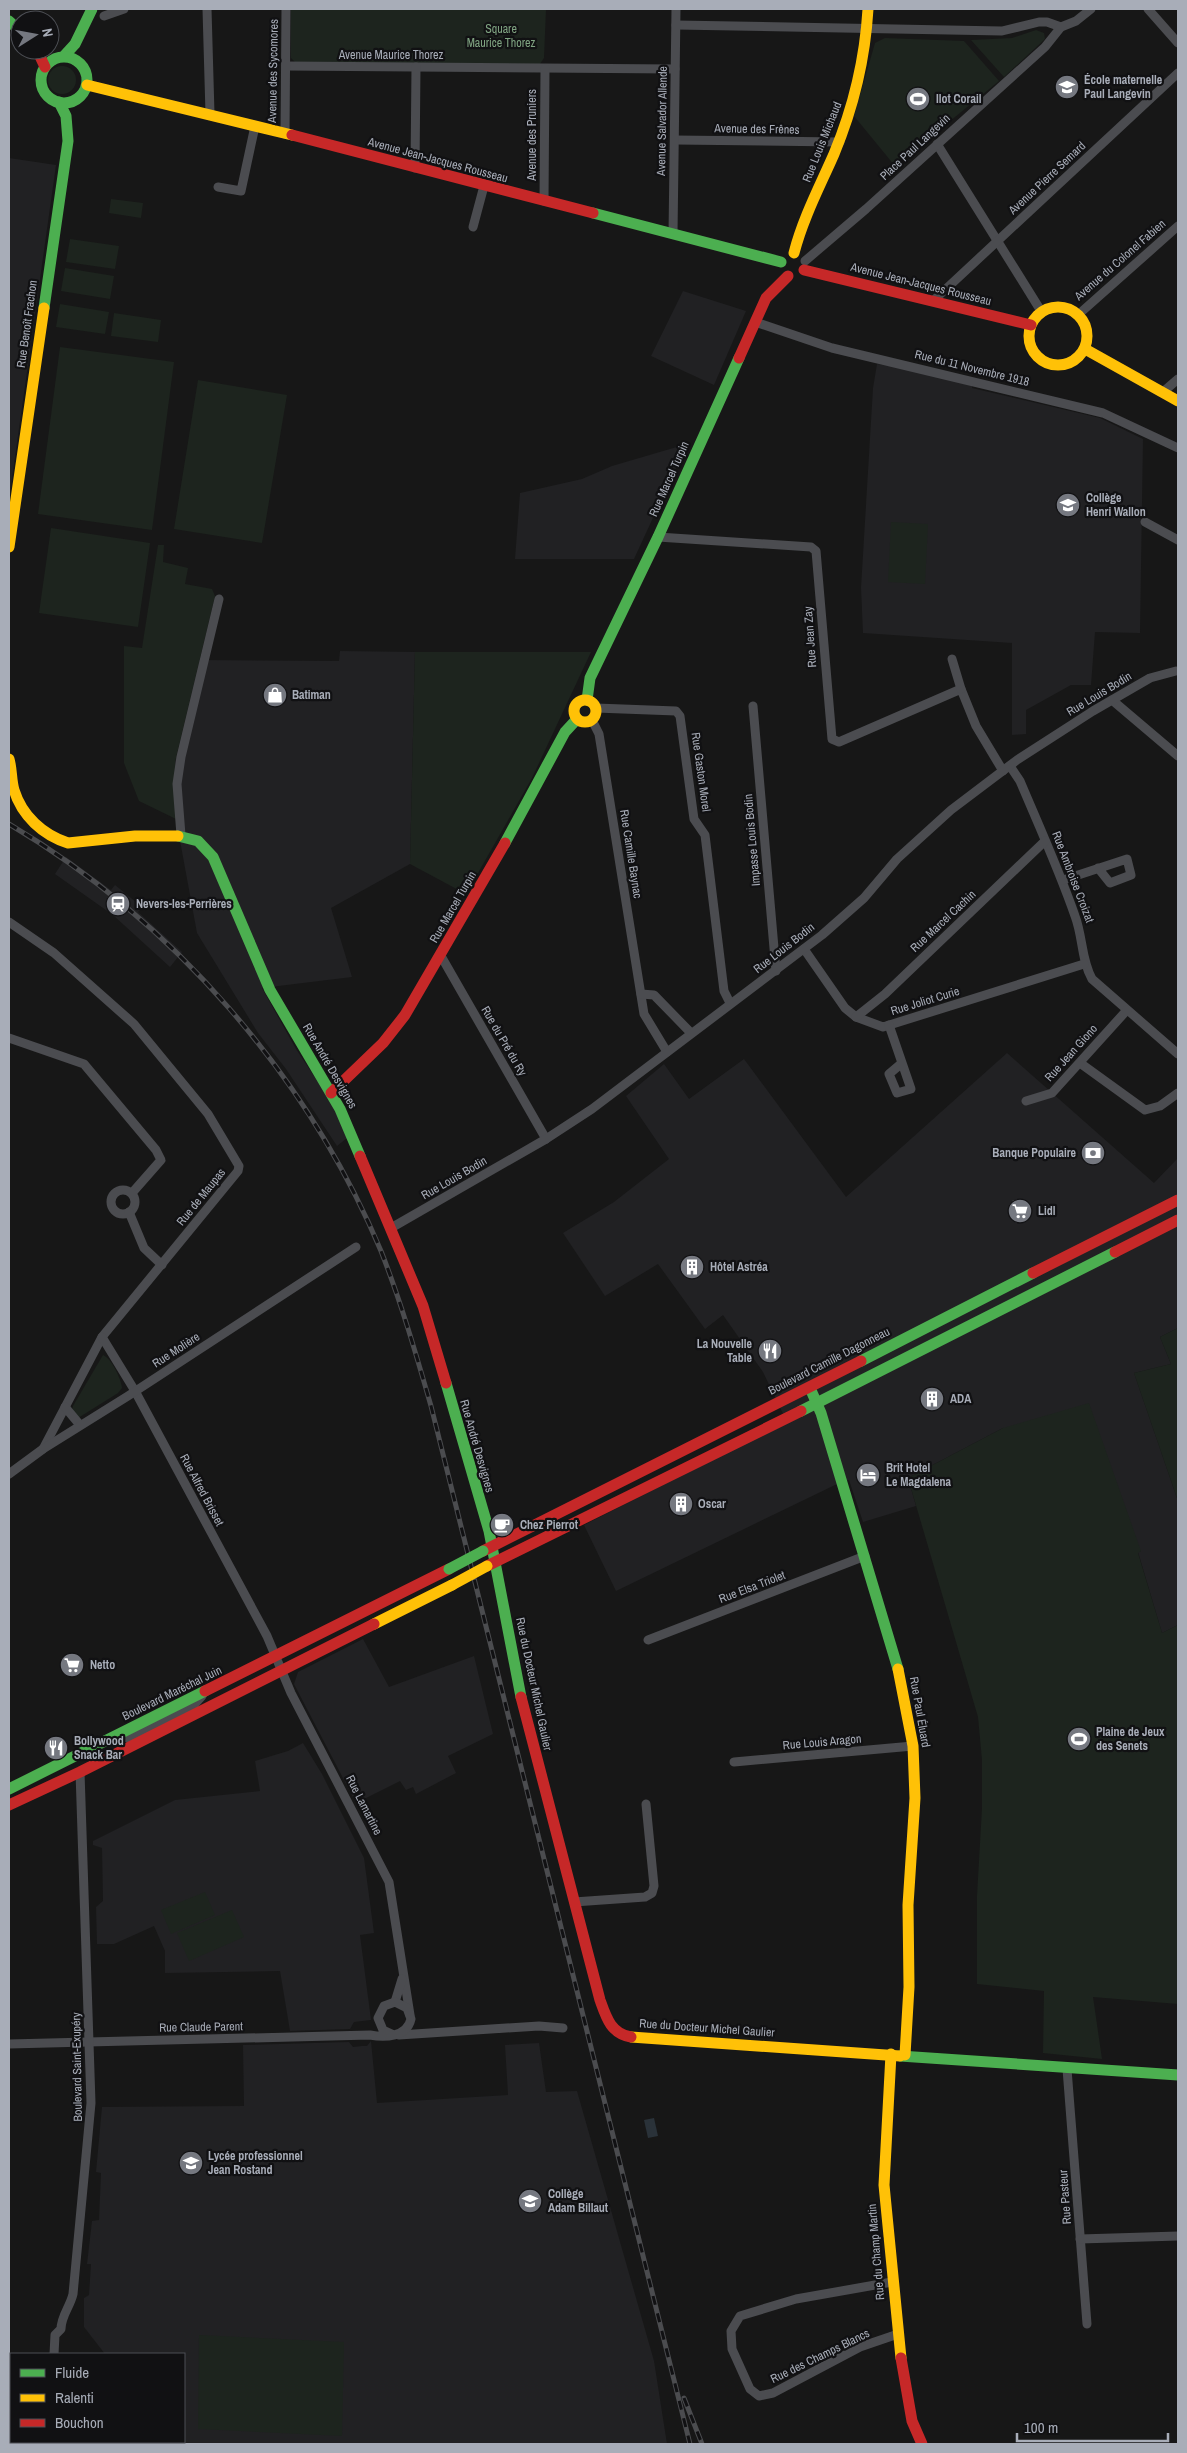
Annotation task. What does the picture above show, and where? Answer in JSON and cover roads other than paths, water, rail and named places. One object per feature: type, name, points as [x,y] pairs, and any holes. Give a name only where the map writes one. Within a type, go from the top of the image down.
[{"type":"street","points":[[79,98],[68,103],[50,98],[44,92],[41,81],[45,67],[51,60],[62,56],[83,30],[92,9]]},
{"type":"street","points":[[104,16],[124,9]]},
{"type":"street","points":[[207,9],[210,114]]},
{"type":"street","name":"Avenue des Sycomores","points":[[285,134],[286,9]]},
{"type":"street","name":"Avenue Salvador Allende","points":[[673,234],[676,9]]},
{"type":"street","name":"Rue Louis Michaud","points":[[794,252],[799,234],[840,142],[860,79],[868,30],[868,9]]},
{"type":"street","name":"Place Paul Langevin","points":[[804,265],[1045,47],[1061,27],[1076,22],[1091,9]]},
{"type":"street","points":[[1148,9],[1178,43]]},
{"type":"street","points":[[676,25],[1002,31],[1047,22],[1061,27]]},
{"type":"street","points":[[68,136],[79,98],[87,85],[87,75],[80,63],[83,30]]},
{"type":"street","points":[[62,56],[80,63]]},
{"type":"street","points":[[42,60],[45,67]]},
{"type":"street","name":"Avenue Maurice Thorez","points":[[286,66],[675,70]]},
{"type":"street","points":[[416,67],[416,168]]},
{"type":"street","name":"Avenue des Pruniers","points":[[544,201],[545,69]]},
{"type":"street","name":"Avenue Pierre Semard","points":[[933,301],[1178,73]]},
{"type":"street","name":"Avenue Jean-Jacques Rousseau","points":[[87,85],[210,114],[781,262]]},
{"type":"street","points":[[59,102],[66,113],[68,136]]},
{"type":"street","points":[[218,187],[241,191],[255,126]]},
{"type":"street","name":"Rue Benoît Frachon","points":[[9,547],[68,136]]},
{"type":"street","name":"Avenue des Frênes","points":[[675,140],[840,142]]},
{"type":"street","points":[[937,144],[1041,311]]},
{"type":"street","points":[[472,227],[484,186]]},
{"type":"street","name":"Avenue du Colonel Fabien","points":[[1079,314],[1178,226]]},
{"type":"street","points":[[794,252],[801,255],[804,265],[796,276],[788,276],[782,269],[781,262],[785,255],[794,252]]},
{"type":"street","name":"Avenue Jean-Jacques Rousseau","points":[[804,265],[933,301],[1031,325]]},
{"type":"street","name":"Rue Marcel Turpin","points":[[587,700],[590,678],[658,537],[766,298],[788,276]]},
{"type":"street","points":[[1060,306],[1079,314],[1088,331],[1085,350],[1070,363],[1061,365],[1046,362],[1035,353],[1030,344],[1031,325],[1041,311],[1060,306]]},
{"type":"street","name":"Rue du 11 Novembre 1918","points":[[756,322],[832,348],[1104,413],[1178,448]]},
{"type":"street","points":[[1085,350],[1178,401]]},
{"type":"street","points":[[1163,392],[1178,379]]},
{"type":"street","points":[[1145,522],[1178,540]]},
{"type":"street","name":"Rue Jean Zay","points":[[658,537],[811,547],[816,551],[832,740],[839,742],[961,689]]},
{"type":"street","points":[[181,835],[177,784],[181,757],[219,599]]},
{"type":"street","points":[[952,659],[961,689],[976,726],[1007,768]]},
{"type":"street","name":"Rue Louis Bodin","points":[[391,1228],[546,1139],[592,1109],[804,949],[864,898],[898,859],[951,810],[1007,768],[1112,700],[1150,678],[1177,671]]},
{"type":"street","points":[[587,700],[592,702],[596,708],[596,714],[592,720],[583,722],[577,719],[574,713],[575,706],[580,701],[587,700]]},
{"type":"street","points":[[1112,700],[1178,756]]},
{"type":"street","name":"Impasse Louis Bodin","points":[[753,706],[776,971]]},
{"type":"street","name":"Rue Gaston Morel","points":[[596,708],[676,711],[680,716],[694,819],[705,835],[724,991],[730,1003]]},
{"type":"street","name":"Rue Marcel Turpin","points":[[331,1093],[383,1043],[405,1015],[510,835],[565,732],[577,719]]},
{"type":"street","name":"Rue Camille Baynac","points":[[592,720],[599,734],[644,1014],[667,1052]]},
{"type":"street","name":"Rue André Desvignes","points":[[9,759],[14,790],[20,806],[29,818],[58,841],[68,843],[174,833],[198,841],[207,848],[213,857],[270,990],[340,1109],[422,1306],[489,1556]]},
{"type":"street","name":"Rue Ambroise Croizat","points":[[1007,768],[1020,781],[1063,880],[1082,936],[1084,964]]},
{"type":"street","name":"Rue Marcel Cachin","points":[[856,1017],[884,994],[1045,841]]},
{"type":"street","points":[[1063,880],[1098,868]]},
{"type":"street","name":"Rue de Maupas","points":[[9,922],[54,952],[134,1024],[208,1114],[239,1166],[238,1171],[102,1337],[43,1449]]},
{"type":"street","name":"Rue Joliot Curie","points":[[804,949],[845,1008],[856,1017],[883,1027],[1084,964]]},
{"type":"street","name":"Rue du Pré du Ry","points":[[441,956],[546,1139]]},
{"type":"street","points":[[1084,964],[1092,979],[1178,1054]]},
{"type":"street","points":[[641,994],[654,995],[691,1033]]},
{"type":"street","name":"Rue Jean Giono","points":[[1026,1101],[1052,1093],[1128,1010]]},
{"type":"street","points":[[889,1026],[902,1062]]},
{"type":"street","points":[[9,1038],[84,1064],[156,1150],[161,1160],[132,1193]]},
{"type":"street","points":[[1080,1063],[1145,1110],[1160,1106],[1178,1093]]},
{"type":"street","points":[[120,1190],[132,1193],[135,1203],[129,1212],[121,1214],[114,1210],[111,1198],[120,1190]]},
{"type":"street","name":"Boulevard Camille Dagonneau","points":[[489,1556],[810,1388],[1178,1200]]},
{"type":"street","points":[[129,1212],[144,1248],[162,1265]]},
{"type":"street","points":[[489,1556],[817,1403],[1178,1220]]},
{"type":"street","name":"Rue Molière","points":[[9,1474],[43,1449],[356,1247]]},
{"type":"street","name":"Rue Alfred Brisset","points":[[102,1337],[135,1391],[267,1636],[276,1657]]},
{"type":"street","name":"Rue Paul Éluard","points":[[810,1388],[817,1403],[903,1684],[913,1746],[915,1798],[908,1905],[909,1987],[905,2055]]},
{"type":"street","points":[[65,1407],[80,1425]]},
{"type":"street","name":"Boulevard Maréchal Juin","points":[[9,1804],[73,1767],[80,1752],[206,1692],[386,1601],[451,1577],[489,1556]]},
{"type":"street","name":"Boulevard Maréchal Juin","points":[[9,1790],[73,1767],[217,1702],[424,1600],[451,1577],[489,1556]]},
{"type":"street","name":"Rue du Docteur Michel Gaulier","points":[[489,1556],[525,1720],[574,1902],[607,2018],[614,2030],[619,2034],[644,2038],[905,2055],[1067,2069],[1178,2075]]},
{"type":"street","name":"Rue Elsa Triolet","points":[[648,1640],[865,1556]]},
{"type":"street","name":"Boulevard Maréchal Juin","points":[[281,1670],[288,1656],[366,1616],[386,1601]]},
{"type":"street","name":"Boulevard Maréchal Juin","points":[[217,1702],[226,1692],[270,1669],[276,1657]]},
{"type":"street","name":"Rue Lamartine","points":[[276,1657],[290,1693],[389,1882],[410,2019]]},
{"type":"street","points":[[73,1767],[92,1755],[192,1707],[206,1692]]},
{"type":"street","name":"Rue Louis Aragon","points":[[734,1762],[913,1746]]},
{"type":"street","name":"Boulevard Saint-Exupéry","points":[[54,2353],[55,2335],[61,2329],[61,2319],[69,2310],[73,2294],[91,2104],[90,2041],[73,1767]]},
{"type":"street","points":[[574,1902],[645,1897],[652,1893],[654,1886],[646,1804]]},
{"type":"street","name":"Rue Lamartine","points":[[395,2002],[403,1973]]},
{"type":"street","points":[[410,2019],[404,2032],[395,2035],[383,2030],[378,2018],[384,2006],[395,2002],[405,2006],[415,2031],[424,2033]]},
{"type":"street","name":"Rue Claude Parent","points":[[9,2044],[395,2035],[539,2026],[563,2028]]},
{"type":"street","name":"Rue du Champ Martin","points":[[891,2054],[884,2184],[898,2334],[912,2421],[922,2444]]},
{"type":"street","name":"Rue Pasteur","points":[[1067,2069],[1087,2324]]},
{"type":"street","points":[[1080,2238],[1178,2236]]},
{"type":"street","name":"Rue des Champs Blancs","points":[[892,2282],[796,2299],[740,2316],[730,2331],[732,2349],[750,2389],[759,2396],[773,2393],[860,2347],[898,2334]]},
{"type":"railway","points":[[9,824],[69,863],[126,907],[179,955],[229,1008],[274,1064],[315,1124],[350,1186],[381,1251],[402,1309],[431,1406],[690,2444]]},
{"type":"railway","points":[[684,2398],[702,2444]]},
{"type":"place","name":"École maternelle Paul Langevin","points":[[1067,87]]},
{"type":"place","name":"Ilot Corail","points":[[918,99]]},
{"type":"place","name":"Collège Henri Wallon","points":[[1068,505]]},
{"type":"place","name":"Batiman","points":[[275,695]]},
{"type":"place","name":"Nevers-les-Perrières","points":[[118,904]]},
{"type":"place","name":"Banque Populaire","points":[[1093,1153]]},
{"type":"place","name":"Lidl","points":[[1020,1211]]},
{"type":"place","name":"Hôtel Astréa","points":[[692,1267]]},
{"type":"place","name":"La Nouvelle Table","points":[[770,1351]]},
{"type":"place","name":"ADA","points":[[932,1399]]},
{"type":"place","name":"Brit Hotel Le Magdalena","points":[[868,1475]]},
{"type":"place","name":"Oscar","points":[[681,1504]]},
{"type":"place","name":"Chez Pierrot","points":[[502,1525]]},
{"type":"place","name":"Netto","points":[[72,1665]]},
{"type":"place","name":"Plaine de Jeux des Senets","points":[[1079,1739]]},
{"type":"place","name":"Bollywood Snack Bar","points":[[56,1748]]},
{"type":"place","name":"Lycée professionnel Jean Rostand","points":[[191,2163]]},
{"type":"place","name":"Collège Adam Billaut","points":[[530,2201]]},
{"type":"park label","name":"Square Maurice Thorez","points":[[501,36]]}]
